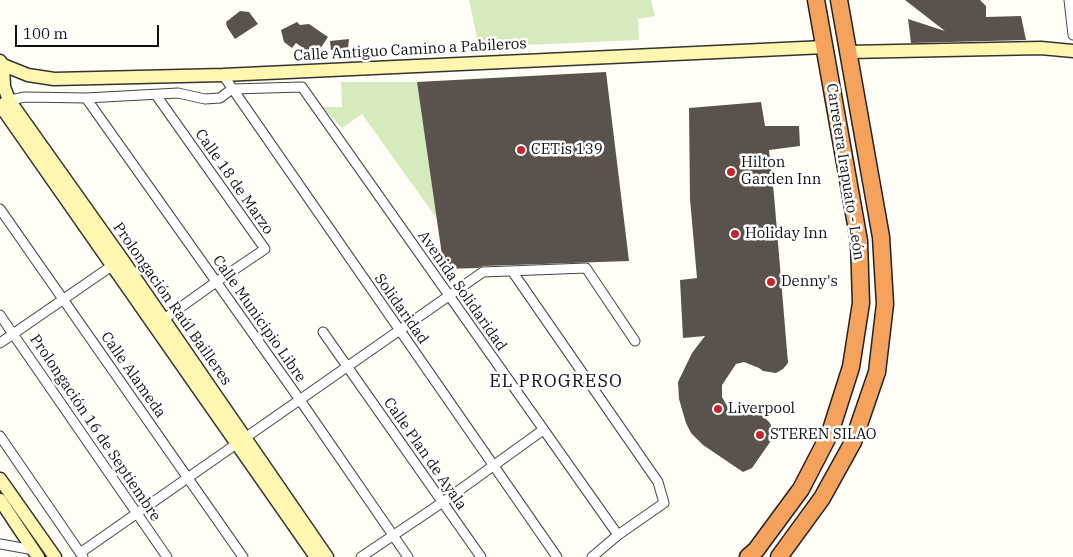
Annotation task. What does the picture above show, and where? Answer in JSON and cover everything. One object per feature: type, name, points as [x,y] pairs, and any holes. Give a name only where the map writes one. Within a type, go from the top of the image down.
[{"type":"highway","name":"Carretera Irapuato - León","points":[[748,557],[756,550],[801,489],[830,433],[851,367],[860,312],[859,241],[816,0]]},
{"type":"highway","name":"Carretera Irapuato - León","points":[[779,557],[822,498],[853,442],[877,372],[885,304],[882,237],[839,0]]},
{"type":"street","points":[[1069,0],[1073,35]]},
{"type":"street","name":"Calle Antiguo Camino a Pabileros","points":[[1,64],[28,74],[54,79],[228,83],[825,47]]},
{"type":"street","points":[[849,52],[1040,48],[1073,51]]},
{"type":"street","name":"Prolongación Raúl Bailleres","points":[[1,64],[4,88],[3,102],[160,322],[241,440],[316,557]]},
{"type":"street","points":[[3,102],[25,98],[86,98],[178,93],[205,99],[220,98],[228,83]]},
{"type":"street","name":"Avenida Solidaridad","points":[[228,83],[302,87],[618,535]]},
{"type":"street","name":"Solidaridad","points":[[228,83],[492,466],[557,557]]},
{"type":"street","name":"Calle 18 de Marzo","points":[[156,95],[265,249],[160,322]]},
{"type":"street","name":"Calle Municipio Libre","points":[[86,98],[300,400],[408,557]]},
{"type":"street","name":"Calle Alameda","points":[[0,209],[243,557]]},
{"type":"street","points":[[0,343],[118,262]]},
{"type":"street","points":[[0,436],[82,555],[137,513],[484,272],[586,268],[635,341]]},
{"type":"street","points":[[512,271],[658,482],[664,503],[618,535],[592,557]]},
{"type":"street","name":"Prolongación 16 de Septiembre","points":[[0,315],[167,557]]},
{"type":"street","name":"Calle Plan de Ayala","points":[[323,332],[481,557]]},
{"type":"street","points":[[361,557],[443,502],[543,430]]},
{"type":"street","name":"Prolongación Raúl Bailleres","points":[[241,440],[327,557]]},
{"type":"street","points":[[0,479],[55,557]]},
{"type":"street","points":[[0,500],[36,554]]},
{"type":"street","points":[[0,544],[36,554]]},
{"type":"green space","points":[[469,0],[651,0],[655,16],[638,19],[639,40],[479,47]]},
{"type":"green space","points":[[341,82],[417,82],[437,219],[362,114],[342,128],[322,107],[342,107]]},
{"type":"building","points":[[905,0],[980,0],[986,6],[986,17],[1021,16],[1026,40],[911,43],[908,19],[945,31]]},
{"type":"building","points":[[240,11],[249,12],[258,24],[235,39],[226,22]]},
{"type":"building","points":[[297,22],[300,25],[309,24],[328,37],[320,49],[314,45],[309,52],[296,43],[292,48],[284,42],[281,30]]},
{"type":"building","points":[[349,39],[348,48],[331,50],[330,41]]},
{"type":"building","name":"CETis 139","points":[[606,72],[629,261],[444,269],[417,82]]},
{"type":"building","points":[[761,102],[765,126],[799,126],[800,146],[769,150],[788,363],[776,373],[763,371],[744,362],[736,364],[722,385],[722,397],[731,413],[752,415],[760,413],[770,423],[775,435],[752,468],[743,472],[703,445],[691,433],[686,423],[679,399],[678,382],[692,353],[705,336],[683,338],[680,280],[697,278],[690,199],[689,108]]},
{"type":"place","name":"CETis 139","points":[[521,150]]},
{"type":"place","name":"Hilton Garden Inn","points":[[731,172]]},
{"type":"place","name":"Holiday Inn","points":[[735,234]]},
{"type":"place","name":"Denny's","points":[[771,282]]},
{"type":"place","name":"Liverpool","points":[[718,409]]},
{"type":"place","name":"STEREN SILAO","points":[[760,435]]},
{"type":"district","name":"EL PROGRESO","points":[[556,382]]}]
